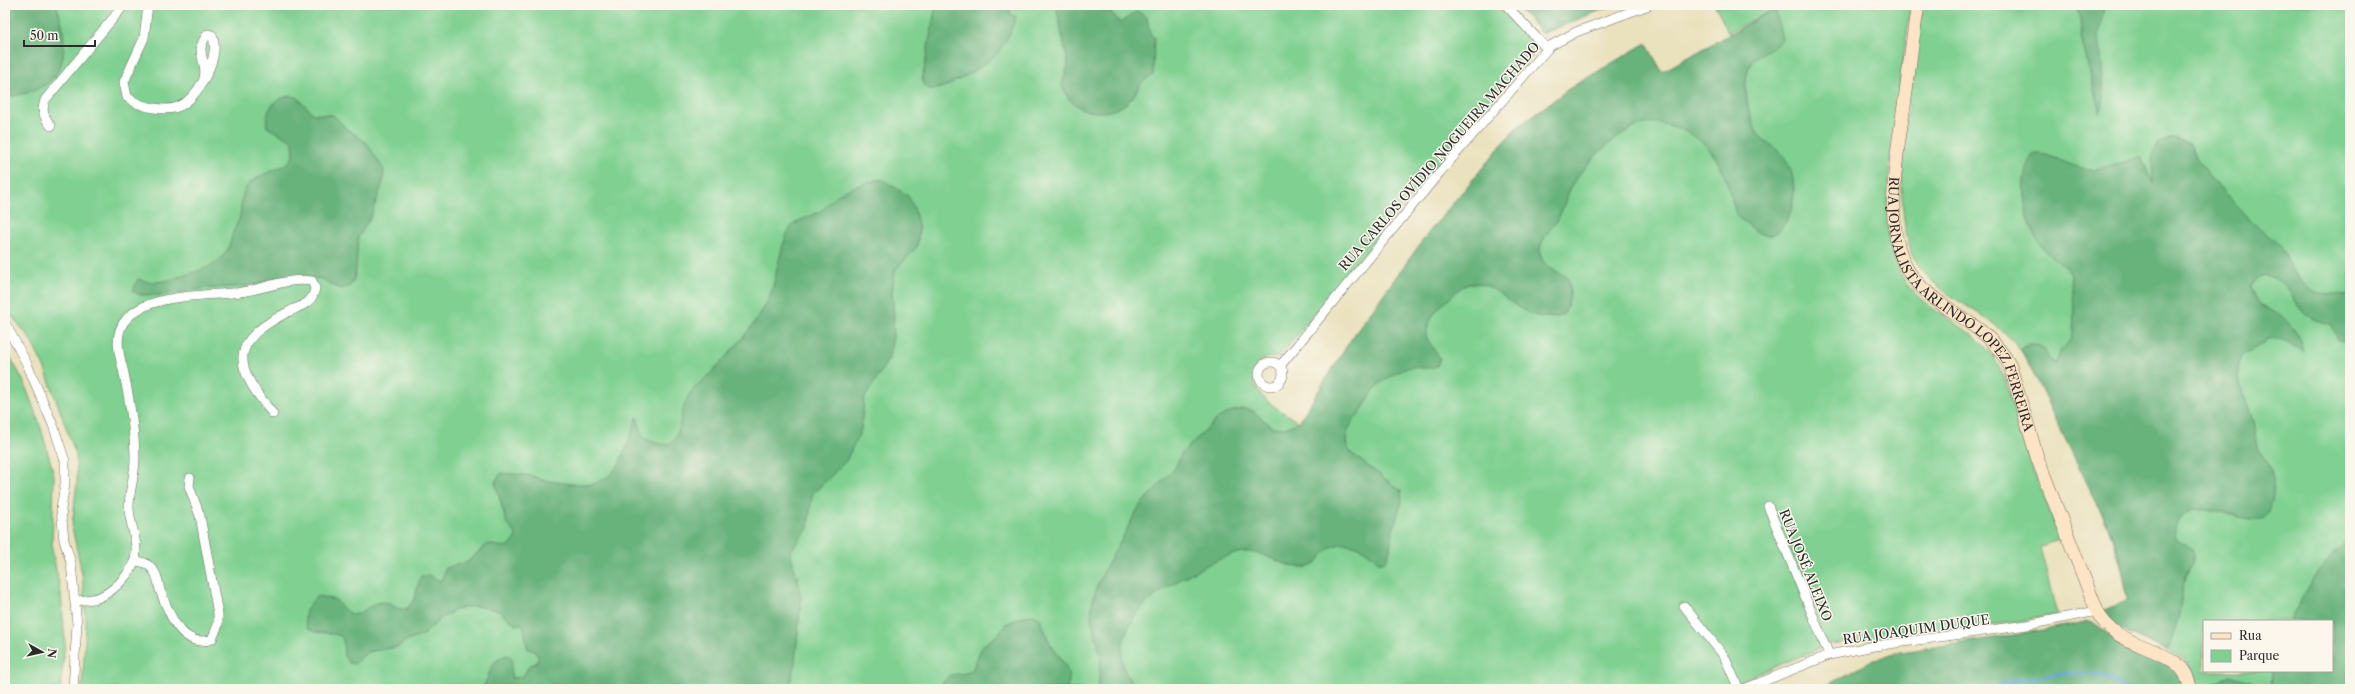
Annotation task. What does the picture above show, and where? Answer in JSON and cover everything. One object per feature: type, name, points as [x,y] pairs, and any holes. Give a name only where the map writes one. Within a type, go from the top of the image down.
[{"type":"street","points":[[51,126],[43,116],[42,109],[45,100],[124,5]]},
{"type":"street","points":[[148,5],[144,38],[124,82],[127,97],[147,107],[178,107],[185,103],[204,78]]},
{"type":"street","points":[[1506,5],[1547,49]]},
{"type":"street","name":"RUA CARLOS OVÍDIO NOGUEIRA MACHADO","points":[[1280,366],[1436,177],[1547,49],[1576,32],[1649,5]]},
{"type":"street","name":"RUA JORNALISTA ARLINDO LOPEZ FERREIRA","points":[[1918,5],[1894,187],[1894,218],[1899,248],[1913,278],[1923,289],[1989,336],[2002,352],[2010,366],[2038,460],[2097,611],[2104,623],[2120,637],[2158,652],[2179,665],[2186,675],[2190,689]]},
{"type":"street","points":[[76,601],[91,600],[109,591],[130,570],[136,552],[129,508],[134,469],[134,447],[128,391],[118,346],[120,330],[129,316],[146,306],[171,299],[195,295],[238,293],[279,283],[312,281],[314,284],[315,293],[309,302],[260,330],[250,338],[242,354],[243,370],[250,385],[273,414]]},
{"type":"street","points":[[5,323],[24,357],[53,424],[65,461],[66,484],[62,509],[64,540],[72,563],[77,624],[74,689]]},
{"type":"street","points":[[134,561],[143,561],[152,568],[171,617],[189,638],[197,641],[212,639],[218,625],[218,614],[200,516],[189,486],[190,478]]},
{"type":"street","name":"RUA JOSÉ ALEIXO","points":[[1768,506],[1829,655]]},
{"type":"street","points":[[1684,606],[1724,656],[1739,689]]},
{"type":"street","name":"RUA JOAQUIM DUQUE","points":[[1744,689],[1829,655],[1874,646],[2027,625],[2097,611]]},
{"type":"green space","points":[[5,5],[1496,5],[1538,50],[1428,175],[1279,358],[1271,357],[1263,360],[1259,364],[1254,374],[1254,383],[1258,391],[1265,399],[1299,422],[1352,338],[1429,232],[1515,129],[1570,88],[1646,43],[1662,72],[1769,12],[1728,32],[1715,5],[1778,5],[1779,7],[1783,5],[1911,5],[1890,161],[1887,216],[1891,248],[1899,270],[1911,289],[1930,307],[1963,328],[1984,345],[1992,355],[2003,375],[2028,455],[2061,539],[2040,547],[2057,615],[1975,628],[1830,644],[1721,689],[82,689],[86,622],[82,574],[72,527],[77,481],[76,455],[45,369],[29,337],[5,308]]},
{"type":"green space","points":[[5,5],[57,5],[62,26],[64,45],[63,59],[59,70],[52,79],[44,86],[33,91],[5,97]]},
{"type":"green space","points":[[936,5],[1010,5],[1010,14],[1016,16],[1007,39],[998,52],[986,63],[955,82],[936,89],[930,89],[926,87],[922,80]]},
{"type":"green space","points":[[1056,5],[1102,5],[1100,8],[1112,13],[1120,23],[1137,11],[1147,18],[1150,34],[1154,37],[1153,75],[1141,84],[1128,102],[1119,108],[1110,111],[1090,111],[1081,108],[1066,95],[1062,85],[1068,64]]},
{"type":"green space","points":[[1516,5],[1614,5],[1542,34]]},
{"type":"green space","points":[[1923,5],[2350,5],[2350,689],[2196,689],[2191,668],[2185,661],[2179,656],[2144,640],[2103,611],[2128,599],[2116,549],[2097,501],[2033,371],[2022,353],[2009,337],[1984,317],[1944,291],[1921,269],[1913,255],[1906,231],[1902,201],[1902,168],[1909,97]]},
{"type":"green space","points":[[2076,5],[2104,5],[2099,35],[2104,94],[2100,114],[2081,37],[2080,19]]},
{"type":"green space","points":[[1775,9],[1782,39],[1774,47],[1755,58],[1752,62],[1747,74],[1746,91],[1751,117],[1757,132],[1762,138],[1781,153],[1791,169],[1794,190],[1791,210],[1778,232],[1773,235],[1764,235],[1755,231],[1739,218],[1734,209],[1719,163],[1708,148],[1692,135],[1680,129],[1660,123],[1648,123],[1623,134],[1610,143],[1587,164],[1572,185],[1559,216],[1542,242],[1540,252],[1543,261],[1568,278],[1570,298],[1562,316],[1546,318],[1531,314],[1485,285],[1474,283],[1462,287],[1436,311],[1428,325],[1426,337],[1440,359],[1437,366],[1429,368],[1410,367],[1385,380],[1377,386],[1350,426],[1346,436],[1346,442],[1351,453],[1401,491],[1402,501],[1393,530],[1389,554],[1385,562],[1378,562],[1360,548],[1346,544],[1339,544],[1332,547],[1325,552],[1316,563],[1307,567],[1291,566],[1252,552],[1243,552],[1219,560],[1172,584],[1147,603],[1132,620],[1124,640],[1122,661],[1130,681],[1138,689],[1098,689],[1101,657],[1091,617],[1096,588],[1140,505],[1175,468],[1182,453],[1218,418],[1232,411],[1244,409],[1253,411],[1272,427],[1285,428],[1299,422],[1352,338],[1429,232],[1515,129],[1570,88],[1646,43],[1662,72]]},
{"type":"green space","points":[[289,96],[297,97],[313,114],[333,115],[347,129],[366,142],[384,170],[383,182],[371,216],[358,238],[354,280],[349,287],[340,289],[322,279],[300,276],[247,286],[200,289],[162,295],[140,295],[133,291],[138,279],[149,282],[160,282],[194,272],[212,265],[226,252],[239,218],[243,195],[246,188],[256,179],[287,163],[292,158],[294,151],[292,141],[267,127],[267,116],[271,107],[274,103]]},
{"type":"green space","points":[[2173,138],[2190,144],[2197,160],[2246,216],[2278,244],[2299,279],[2309,289],[2319,293],[2350,295],[2350,344],[2338,340],[2332,325],[2311,318],[2301,310],[2291,293],[2282,283],[2264,275],[2257,279],[2251,286],[2253,294],[2259,304],[2278,315],[2294,330],[2302,343],[2304,353],[2296,346],[2282,340],[2266,339],[2262,344],[2241,356],[2239,365],[2240,382],[2254,425],[2258,446],[2272,472],[2273,490],[2271,507],[2269,512],[2263,518],[2253,519],[2212,510],[2198,509],[2187,511],[2178,520],[2175,530],[2177,540],[2192,549],[2194,555],[2193,563],[2185,576],[2178,619],[2168,650],[2116,628],[2103,611],[2128,599],[2119,554],[2111,532],[2021,349],[2029,344],[2036,345],[2044,350],[2049,360],[2056,363],[2061,350],[2072,337],[2074,324],[2073,295],[2070,273],[2065,266],[2043,248],[2037,239],[2027,215],[2024,188],[2025,175],[2028,163],[2034,154],[2046,155],[2086,169],[2102,168],[2141,156],[2153,184],[2152,155],[2158,143]]},
{"type":"green space","points":[[882,179],[908,196],[914,208],[919,229],[917,247],[895,270],[892,293],[894,315],[893,337],[889,358],[864,399],[861,430],[846,461],[812,495],[808,528],[790,552],[799,584],[801,602],[795,662],[789,689],[481,689],[485,684],[493,665],[500,658],[507,655],[512,658],[511,678],[522,677],[530,665],[535,664],[539,657],[535,651],[528,649],[522,624],[516,625],[499,611],[474,606],[455,610],[440,619],[423,635],[404,642],[398,647],[367,652],[355,664],[349,663],[344,656],[343,638],[335,634],[317,632],[308,629],[305,619],[306,611],[318,596],[336,600],[344,609],[355,614],[360,613],[377,603],[384,602],[400,609],[407,609],[414,599],[421,576],[428,575],[440,581],[444,575],[445,568],[467,562],[488,544],[509,546],[514,540],[516,534],[507,524],[495,482],[501,473],[533,476],[542,480],[571,484],[594,484],[609,476],[618,466],[629,441],[637,417],[643,437],[657,443],[667,444],[673,441],[677,434],[685,404],[691,392],[710,374],[734,347],[764,308],[772,290],[784,241],[792,226],[819,212],[836,196],[844,191]]},
{"type":"green space","points":[[5,348],[23,380],[41,428],[54,475],[52,549],[61,594],[65,643],[60,689],[5,689]]},
{"type":"green space","points":[[2350,542],[2350,689],[2271,689],[2272,672],[2333,672],[2333,620],[2291,620],[2315,577],[2323,566],[2341,548]]},
{"type":"green space","points":[[1033,615],[1040,618],[1049,641],[1067,669],[1069,682],[1067,689],[937,689],[950,675],[967,673],[973,669],[982,646],[999,634],[1006,624],[1023,616]]},
{"type":"green space","points":[[2086,622],[2094,624],[2126,647],[2166,663],[2178,671],[2184,689],[1820,689],[1874,660],[1894,653],[2020,634]]},
{"type":"green space","points":[[2229,675],[2251,681],[2252,689],[2205,689]]},
{"type":"waterway","points":[[1985,689],[2043,676],[2075,673],[2104,677],[2114,681],[2125,689]]}]
